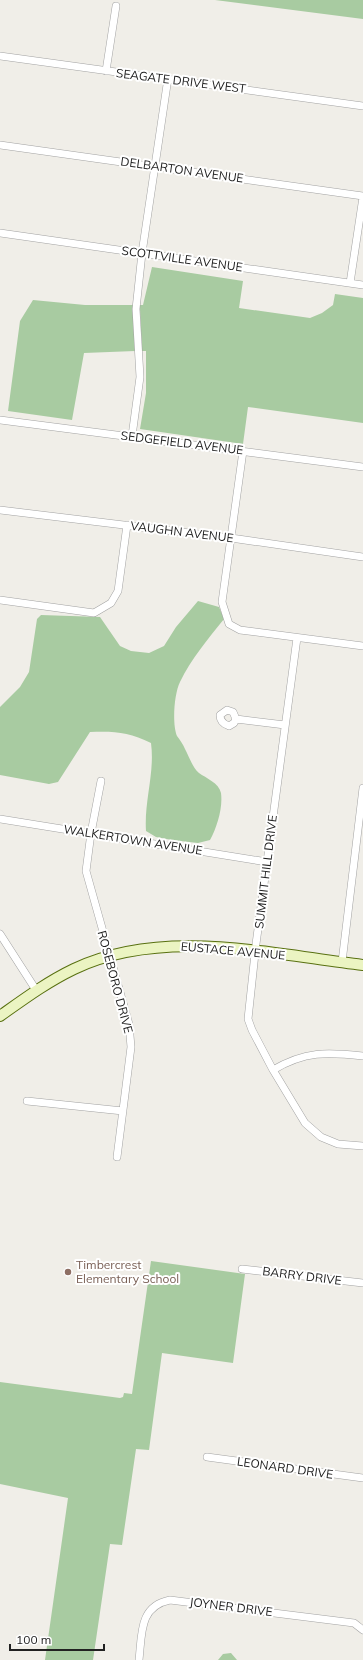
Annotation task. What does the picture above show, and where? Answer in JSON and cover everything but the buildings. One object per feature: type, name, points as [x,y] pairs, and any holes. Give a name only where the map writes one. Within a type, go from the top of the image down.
[{"type":"street","points":[[106,71],[116,6]]},
{"type":"street","name":"SEAGATE DRIVE WEST","points":[[0,56],[363,106]]},
{"type":"street","points":[[132,436],[140,377],[136,309],[142,253],[168,78]]},
{"type":"street","name":"DELBARTON AVENUE","points":[[0,145],[363,197]]},
{"type":"street","points":[[350,283],[363,197]]},
{"type":"street","name":"SCOTTVILLE AVENUE","points":[[0,233],[363,285]]},
{"type":"street","name":"SEDGEFIELD AVENUE","points":[[0,420],[363,467]]},
{"type":"street","points":[[243,451],[222,602],[229,624],[240,630],[363,646]]},
{"type":"street","name":"VAUGHN AVENUE","points":[[0,510],[363,556]]},
{"type":"street","points":[[0,600],[94,613],[111,603],[118,591],[127,525]]},
{"type":"street","name":"SUMMIT HILL DRIVE","points":[[297,638],[255,951],[248,1019],[252,1030],[273,1070],[305,1124],[321,1137],[338,1144],[363,1146]]},
{"type":"street","points":[[236,719],[285,725]]},
{"type":"street","name":"ROSEBORO DRIVE","points":[[101,781],[91,833],[86,871],[129,1024],[131,1047],[117,1156]]},
{"type":"street","points":[[342,962],[363,788]]},
{"type":"street","name":"WALKERTOWN AVENUE","points":[[0,819],[267,862]]},
{"type":"street","points":[[0,934],[36,990]]},
{"type":"street","name":"EUSTACE AVENUE","points":[[0,1016],[36,990],[74,969],[110,956],[150,948],[176,946],[214,947],[363,965]]},
{"type":"street","points":[[273,1070],[286,1062],[312,1054],[335,1052],[363,1056]]},
{"type":"street","points":[[27,1101],[123,1111]]},
{"type":"street","name":"BARRY DRIVE","points":[[242,1269],[363,1284]]},
{"type":"street","name":"LEONARD DRIVE","points":[[207,1457],[363,1478]]},
{"type":"street","name":"JOYNER DRIVE","points":[[139,1660],[146,1614],[155,1605],[170,1600],[354,1623],[363,1630]]},
{"type":"green space","points":[[215,0],[363,0],[363,19]]},
{"type":"green space","points":[[152,267],[243,281],[239,308],[310,318],[322,313],[333,305],[335,294],[363,298],[363,423],[248,407],[243,444],[140,429],[146,393],[146,351],[142,351],[140,305],[143,305]]},
{"type":"green space","points":[[33,300],[85,305],[133,305],[135,351],[84,353],[72,420],[8,411],[20,321]]},
{"type":"green space","points":[[198,601],[219,607],[224,619],[184,674],[176,694],[174,717],[175,731],[194,768],[220,789],[221,805],[219,817],[210,840],[198,843],[172,840],[156,837],[146,831],[146,809],[152,765],[151,743],[136,736],[114,732],[90,732],[58,782],[49,784],[0,775],[0,707],[20,687],[29,672],[37,619],[41,615],[100,617],[120,646],[131,651],[149,653],[164,646],[176,627]]},
{"type":"green space","points":[[151,1261],[245,1274],[233,1363],[162,1353],[149,1450],[136,1449],[122,1545],[110,1544],[93,1660],[45,1660],[68,1498],[0,1484],[0,1382],[120,1398],[123,1397],[124,1393],[132,1394]]},
{"type":"green space","points":[[231,1653],[237,1660],[218,1660],[223,1654]]},
{"type":"place","name":"Timbercrest Elementary School","points":[[68,1272]]}]
